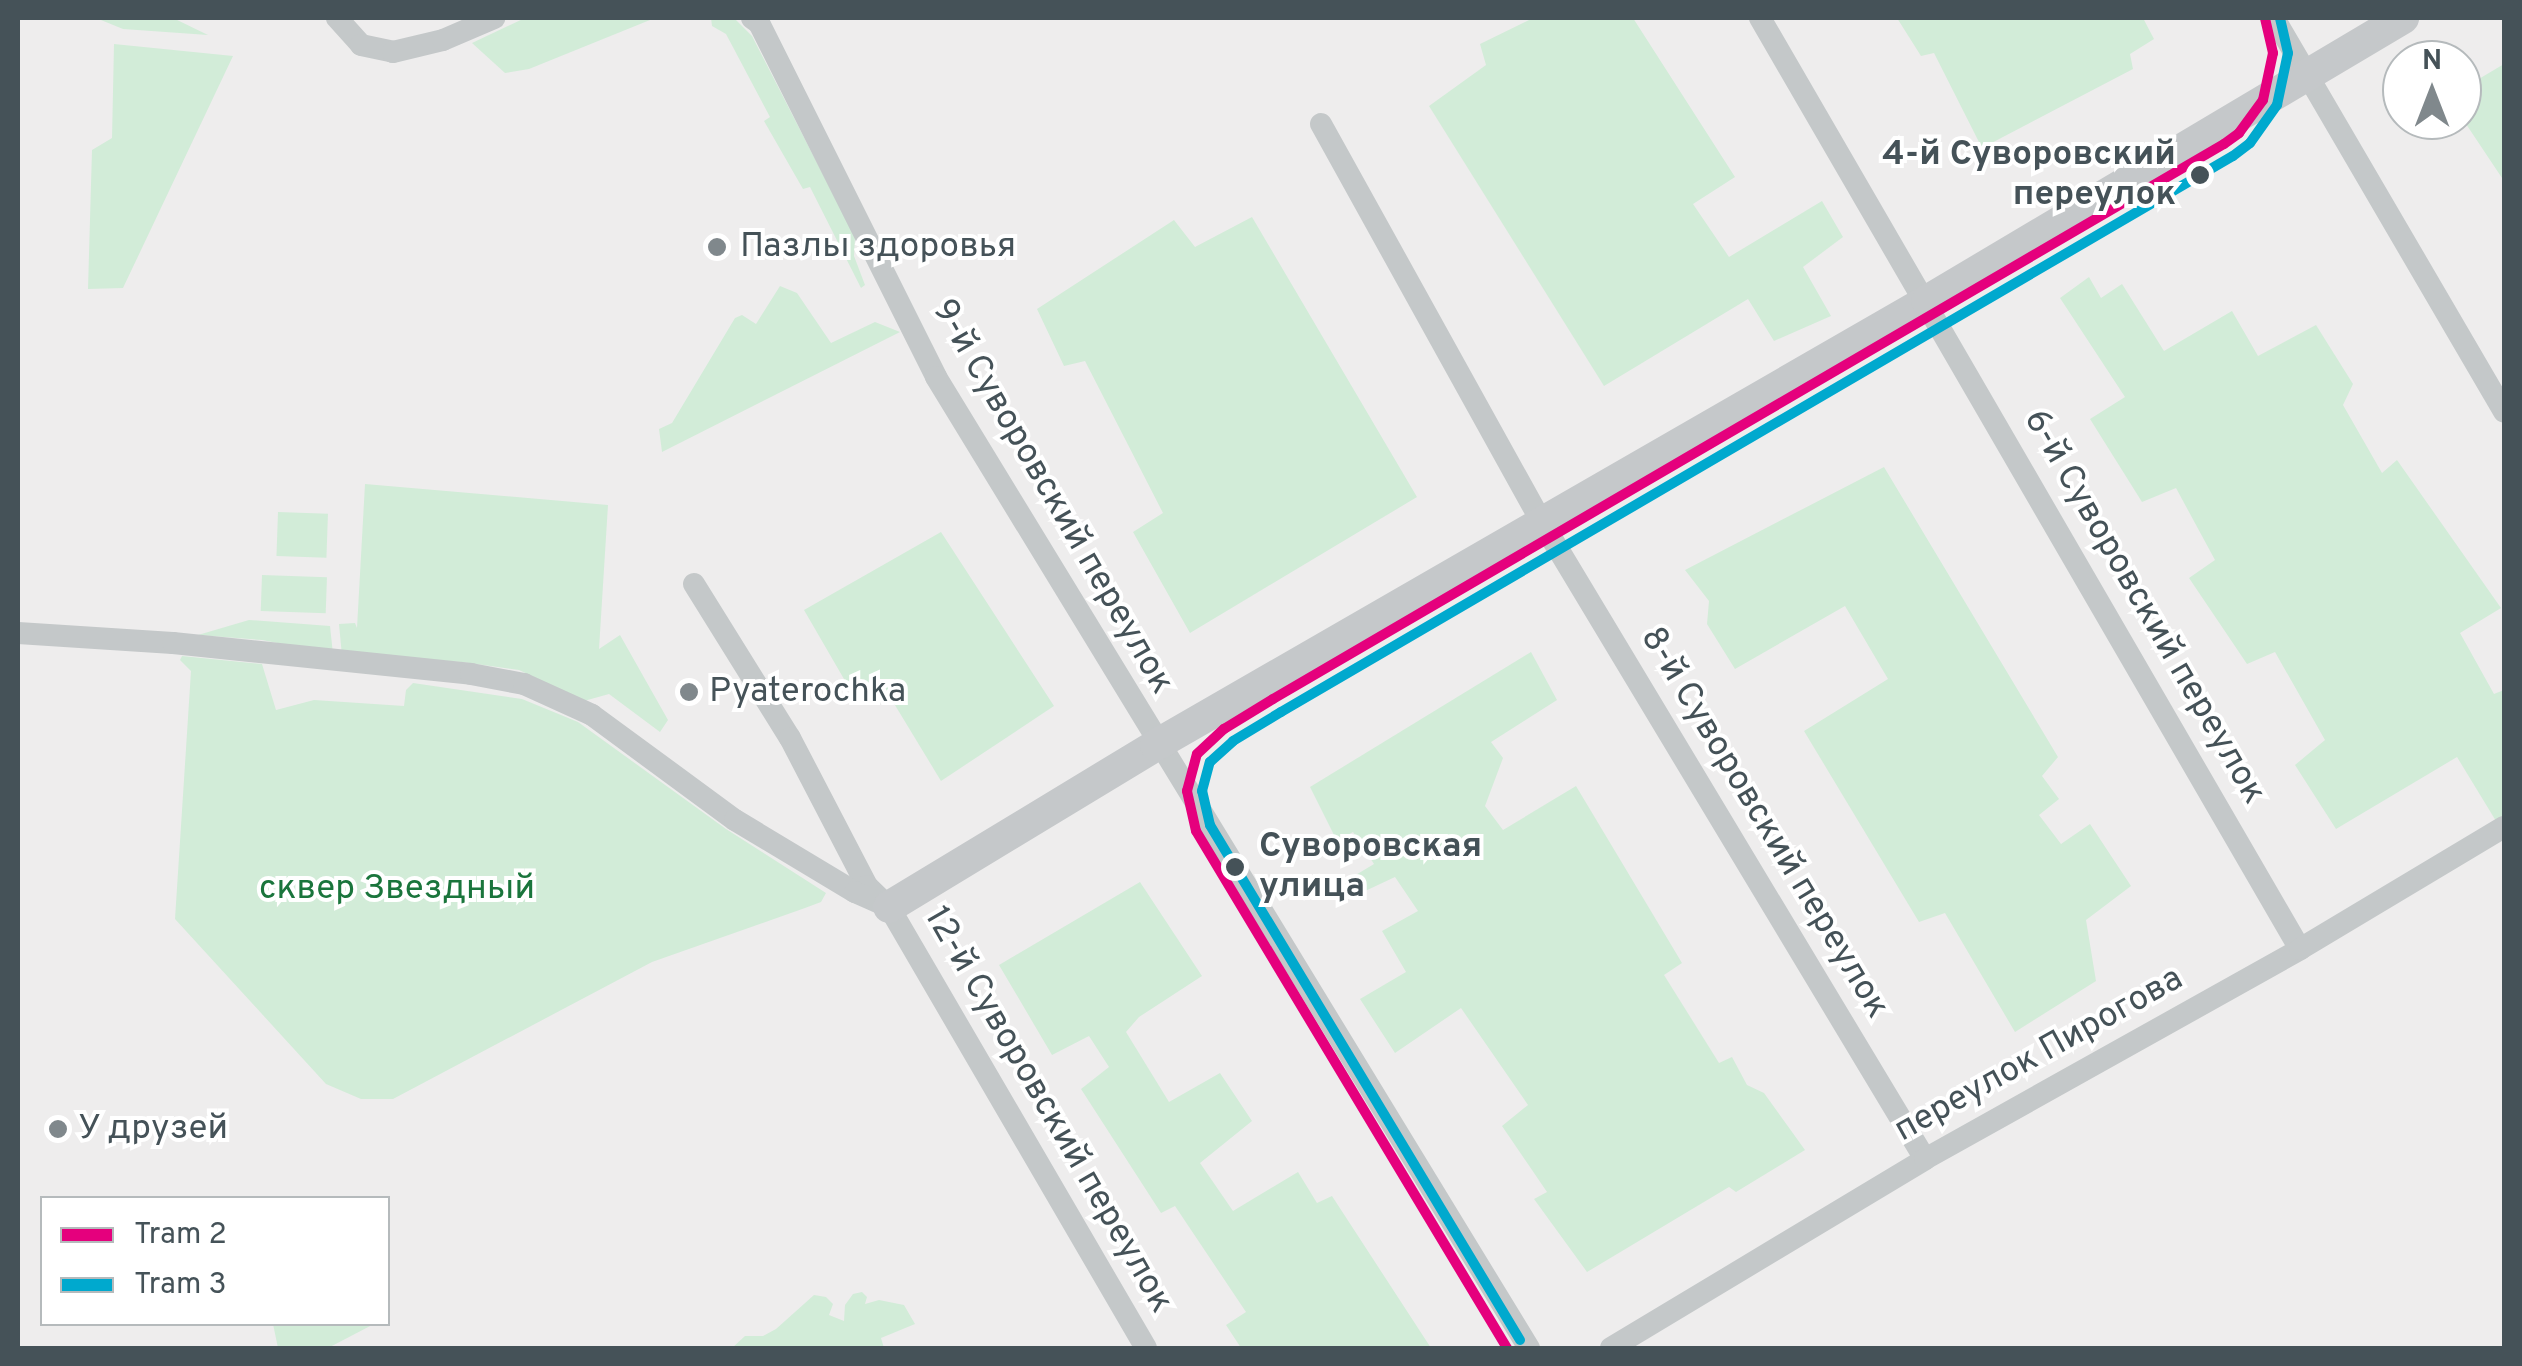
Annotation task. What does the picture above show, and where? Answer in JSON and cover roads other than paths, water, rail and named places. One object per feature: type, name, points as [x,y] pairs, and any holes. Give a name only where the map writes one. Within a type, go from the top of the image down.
[{"type":"street","points":[[337,18],[361,45],[394,52],[443,40],[494,18]]},
{"type":"street","name":"9-й Суворовский переулок","points":[[752,18],[759,22],[936,377],[1156,745],[1529,1348]]},
{"type":"street","name":"6-й Суворовский переулок","points":[[1760,18],[2300,949]]},
{"type":"street","points":[[2274,18],[2504,412]]},
{"type":"street","points":[[18,633],[173,643],[471,674],[524,684],[592,715],[735,820],[855,892],[889,907],[1156,745],[1926,301],[2403,18]]},
{"type":"street","name":"8-й Суворовский переулок","points":[[1321,124],[1543,524],[1924,1159]]},
{"type":"street","name":"12-й Суворовский переулок","points":[[694,584],[790,738],[867,886],[889,907],[1146,1348]]},
{"type":"street","name":"переулок Пирогова","points":[[1611,1348],[1924,1159],[2300,949],[2504,826]]},
{"type":"tram line","name":"2","points":[[1507,1348],[1196,831],[1187,791],[1197,754],[1224,729],[1273,699],[2224,144],[2239,133],[2263,100],[2273,53],[2265,18]]},
{"type":"tram line","name":"3","points":[[1520,1340],[1210,825],[1202,791],[1210,762],[1233,741],[1281,712],[2233,156],[2250,143],[2277,105],[2288,53],[2280,18]]},
{"type":"place","name":"4-й Суворовский переулок","points":[[2200,175]]},
{"type":"place","name":"Пазлы здоровья","points":[[717,247]]},
{"type":"place","name":"Pyaterochka","points":[[689,692]]},
{"type":"place","name":"Суворовская улица","points":[[1235,867]]},
{"type":"place","name":"У друзей","points":[[58,1129]]},
{"type":"park label","name":"сквер Звездный","points":[[397,889]]}]
